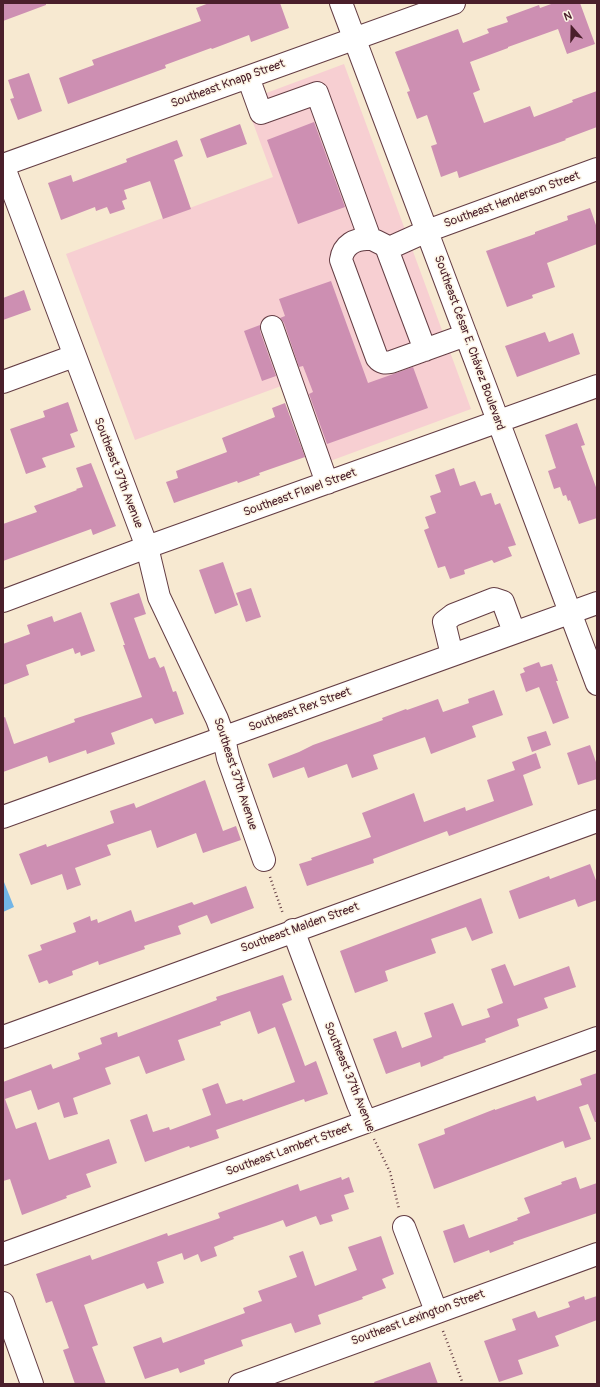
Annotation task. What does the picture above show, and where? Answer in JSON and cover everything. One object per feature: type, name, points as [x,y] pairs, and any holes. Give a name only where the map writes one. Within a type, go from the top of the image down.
[{"type":"street","name":"Southeast César E. Chávez Boulevard","points":[[342,3],[597,684]]},
{"type":"street","name":"Southeast Knapp Street","points":[[3,165],[454,3]]},
{"type":"street","points":[[248,77],[261,113],[317,93],[379,244],[425,350],[466,335]]},
{"type":"street","name":"Southeast 37th Avenue","points":[[3,165],[147,547],[159,597],[217,718],[224,738],[228,758],[264,860]]},
{"type":"street","name":"Southeast Henderson Street","points":[[425,350],[385,363],[380,362],[376,358],[341,260],[342,254],[347,246],[362,238],[379,244],[427,231],[597,169]]},
{"type":"street","points":[[272,328],[327,483]]},
{"type":"street","points":[[3,382],[74,356]]},
{"type":"street","name":"Southeast Flavel Street","points":[[3,601],[147,547],[597,386]]},
{"type":"street","points":[[452,655],[444,622],[453,615],[494,599],[503,602],[514,632]]},
{"type":"street","name":"Southeast Rex Street","points":[[3,817],[597,603]]},
{"type":"street","name":"Southeast Malden Street","points":[[3,1036],[597,821]]},
{"type":"street","name":"Southeast 37th Avenue","points":[[293,930],[366,1122]]},
{"type":"street","name":"Southeast Lambert Street","points":[[3,1254],[597,1038]]},
{"type":"street","points":[[404,1227],[436,1311]]},
{"type":"street","name":"Southeast Lexington Street","points":[[240,1384],[436,1311],[597,1254]]},
{"type":"street","points":[[3,1303],[32,1384]]},
{"type":"path","points":[[264,860],[282,914],[293,930]]},
{"type":"path","name":"Southeast 37th Avenue","points":[[366,1122],[390,1172],[404,1227]]},
{"type":"path","points":[[436,1311],[463,1384]]},
{"type":"shaded area","points":[[344,64],[471,409],[322,464],[292,382],[135,440],[66,254],[273,177],[245,101]]},
{"type":"water","points":[[4,882],[14,907],[3,912],[3,883]]},
{"type":"building","points":[[3,3],[46,3],[46,5],[3,21]]},
{"type":"building","points":[[209,3],[280,3],[289,28],[251,42],[249,35],[212,49],[211,48],[165,65],[166,68],[68,104],[59,78],[94,65],[92,60],[201,21],[196,8]]},
{"type":"building","points":[[554,3],[580,3],[595,44],[567,54],[558,29],[470,62],[480,90],[473,93],[484,123],[530,106],[534,117],[573,102],[572,100],[597,91],[597,127],[565,139],[566,140],[459,178],[457,171],[441,177],[431,146],[437,144],[427,115],[417,119],[407,92],[410,91],[395,52],[458,29],[463,43],[489,33],[487,29],[508,22],[506,17],[539,5],[540,8]]},
{"type":"building","points":[[29,73],[42,111],[18,120],[10,99],[14,98],[8,80]]},
{"type":"building","points":[[314,122],[345,207],[298,224],[267,140]]},
{"type":"building","points":[[240,124],[247,144],[207,158],[200,139]]},
{"type":"building","points":[[177,140],[183,156],[174,160],[191,209],[163,219],[150,181],[124,190],[127,199],[122,201],[125,209],[110,214],[107,207],[96,211],[95,207],[61,220],[48,183],[71,175],[73,182],[127,162],[126,159]]},
{"type":"building","points":[[590,208],[597,228],[597,244],[547,263],[555,287],[532,295],[533,298],[507,307],[486,251],[535,234],[535,232],[568,220],[567,216]]},
{"type":"building","points":[[331,281],[368,383],[413,367],[428,408],[327,444],[309,394],[313,392],[303,366],[299,367],[284,323],[280,318],[285,316],[279,299]]},
{"type":"building","points":[[24,290],[31,310],[3,320],[3,298]]},
{"type":"building","points":[[260,325],[260,331],[276,376],[262,381],[244,331]]},
{"type":"building","points":[[545,332],[549,342],[573,333],[580,354],[517,377],[505,346]]},
{"type":"building","points":[[68,402],[78,431],[70,434],[75,447],[42,458],[46,467],[26,474],[10,429],[45,417],[43,411]]},
{"type":"building","points":[[285,403],[305,457],[259,473],[260,475],[238,483],[237,481],[174,503],[166,482],[178,478],[176,471],[227,452],[222,438],[275,417],[272,408]]},
{"type":"building","points":[[577,423],[585,445],[581,446],[597,490],[597,518],[579,524],[570,500],[568,501],[566,495],[563,496],[560,487],[554,489],[548,471],[556,468],[545,435]]},
{"type":"building","points":[[91,463],[116,526],[93,535],[91,529],[3,561],[3,524],[37,512],[34,506],[83,487],[76,468]]},
{"type":"building","points":[[454,468],[460,486],[475,481],[481,496],[491,493],[495,505],[500,503],[516,545],[508,547],[512,556],[494,563],[492,560],[464,570],[465,574],[450,579],[445,566],[438,568],[424,530],[429,528],[425,517],[436,513],[430,496],[441,492],[435,475]]},
{"type":"building","points":[[223,562],[238,605],[215,614],[199,570]]},
{"type":"building","points":[[251,588],[261,617],[246,622],[236,593]]},
{"type":"building","points":[[139,593],[146,614],[134,618],[149,659],[155,657],[160,668],[164,666],[173,692],[176,691],[184,714],[155,724],[152,718],[111,733],[115,744],[87,754],[86,750],[49,763],[47,756],[3,772],[3,718],[5,717],[14,744],[75,722],[74,719],[142,697],[123,645],[125,645],[110,603]]},
{"type":"building","points":[[81,612],[95,651],[81,656],[80,652],[75,654],[73,648],[26,665],[29,675],[3,685],[3,644],[30,634],[27,625],[52,616],[54,622]]},
{"type":"building","points":[[539,662],[541,667],[552,664],[558,681],[556,681],[569,718],[553,724],[539,687],[526,692],[520,674],[525,672],[523,668]]},
{"type":"building","points":[[494,690],[503,715],[472,726],[476,737],[431,754],[425,737],[373,755],[378,769],[352,778],[347,764],[308,778],[304,767],[273,778],[268,764],[313,745],[383,720],[382,718],[406,709],[407,710],[438,699],[443,712],[469,703],[468,699]]},
{"type":"building","points":[[546,731],[551,745],[532,752],[527,737]]},
{"type":"building","points":[[590,745],[597,765],[597,779],[578,785],[567,753]]},
{"type":"building","points":[[536,753],[541,768],[523,775],[533,805],[449,836],[447,831],[373,859],[374,863],[307,886],[299,864],[312,860],[311,858],[371,837],[362,813],[414,793],[424,822],[465,807],[466,811],[494,801],[487,780],[515,770],[512,762]]},
{"type":"building","points":[[205,780],[223,831],[236,826],[241,840],[203,853],[196,833],[157,848],[151,830],[107,845],[111,855],[75,868],[81,885],[67,890],[62,874],[31,885],[19,854],[46,844],[47,847],[114,823],[110,811],[134,803],[136,808]]},
{"type":"building","points":[[590,864],[597,883],[597,900],[578,907],[575,899],[519,919],[509,891],[549,876],[550,879]]},
{"type":"building","points":[[246,886],[254,908],[211,924],[207,915],[178,926],[181,934],[144,946],[145,949],[99,965],[98,961],[72,971],[73,975],[49,984],[47,980],[39,983],[28,955],[42,950],[40,945],[76,932],[73,923],[90,916],[91,921],[97,919],[98,923],[131,910],[135,922],[192,902],[194,905]]},
{"type":"building","points":[[481,898],[493,933],[472,941],[466,927],[431,939],[436,953],[385,971],[388,981],[355,993],[340,951]]},
{"type":"building","points":[[505,964],[514,986],[569,966],[576,987],[544,998],[548,1008],[517,1019],[519,1026],[485,1039],[486,1042],[443,1057],[444,1058],[421,1067],[420,1062],[386,1074],[373,1039],[396,1031],[402,1048],[432,1037],[424,1013],[453,1003],[462,1026],[490,1017],[487,1009],[503,1003],[491,969]]},
{"type":"building","points":[[283,975],[292,1000],[282,1004],[305,1066],[316,1061],[328,1094],[305,1102],[304,1099],[216,1130],[219,1138],[190,1148],[189,1146],[145,1162],[130,1120],[147,1114],[153,1132],[169,1127],[170,1130],[211,1115],[202,1089],[218,1083],[226,1104],[242,1099],[243,1101],[295,1082],[275,1027],[258,1034],[250,1011],[220,1022],[221,1025],[178,1040],[185,1060],[146,1074],[139,1056],[105,1068],[111,1084],[73,1098],[78,1114],[64,1118],[59,1102],[38,1110],[31,1090],[5,1099],[16,1129],[36,1122],[49,1160],[109,1139],[117,1163],[86,1174],[91,1187],[22,1215],[10,1179],[3,1181],[3,1082],[51,1064],[53,1069],[80,1059],[78,1053],[102,1044],[100,1038],[117,1032],[118,1037],[217,1000],[216,997]]},
{"type":"building","points":[[597,1073],[597,1122],[595,1122],[588,1104],[579,1107],[591,1139],[565,1148],[563,1141],[434,1189],[418,1144],[445,1134],[444,1129],[495,1109],[535,1096],[537,1101],[582,1085],[580,1079]]},
{"type":"building","points":[[341,1177],[342,1180],[349,1177],[354,1192],[344,1195],[349,1209],[331,1215],[333,1221],[320,1225],[316,1216],[286,1227],[283,1220],[233,1237],[234,1239],[214,1247],[217,1256],[201,1262],[198,1254],[184,1260],[182,1253],[157,1262],[164,1283],[147,1289],[144,1283],[84,1305],[98,1345],[92,1347],[106,1384],[75,1384],[63,1350],[69,1348],[52,1301],[46,1303],[36,1274],[90,1255],[92,1260],[167,1233],[168,1236],[220,1218],[218,1213],[298,1184],[300,1191]]},
{"type":"building","points":[[576,1177],[580,1189],[597,1183],[597,1213],[513,1242],[514,1244],[490,1253],[489,1250],[454,1263],[443,1231],[464,1224],[469,1238],[518,1220],[517,1218],[530,1213],[524,1198],[562,1184],[561,1182]]},
{"type":"building","points":[[381,1236],[394,1274],[382,1279],[386,1288],[362,1297],[363,1299],[318,1315],[321,1324],[295,1333],[291,1323],[241,1340],[243,1346],[204,1360],[205,1364],[180,1373],[178,1368],[145,1379],[133,1347],[161,1337],[163,1343],[245,1313],[243,1308],[262,1301],[258,1291],[297,1277],[289,1256],[303,1251],[315,1286],[357,1270],[348,1247]]},
{"type":"building","points":[[584,1296],[585,1300],[597,1296],[597,1320],[555,1336],[559,1346],[518,1360],[523,1374],[499,1382],[484,1341],[516,1330],[512,1319],[535,1311],[538,1318],[570,1307],[568,1302]]},
{"type":"building","points":[[430,1362],[438,1384],[375,1384],[374,1382]]}]
